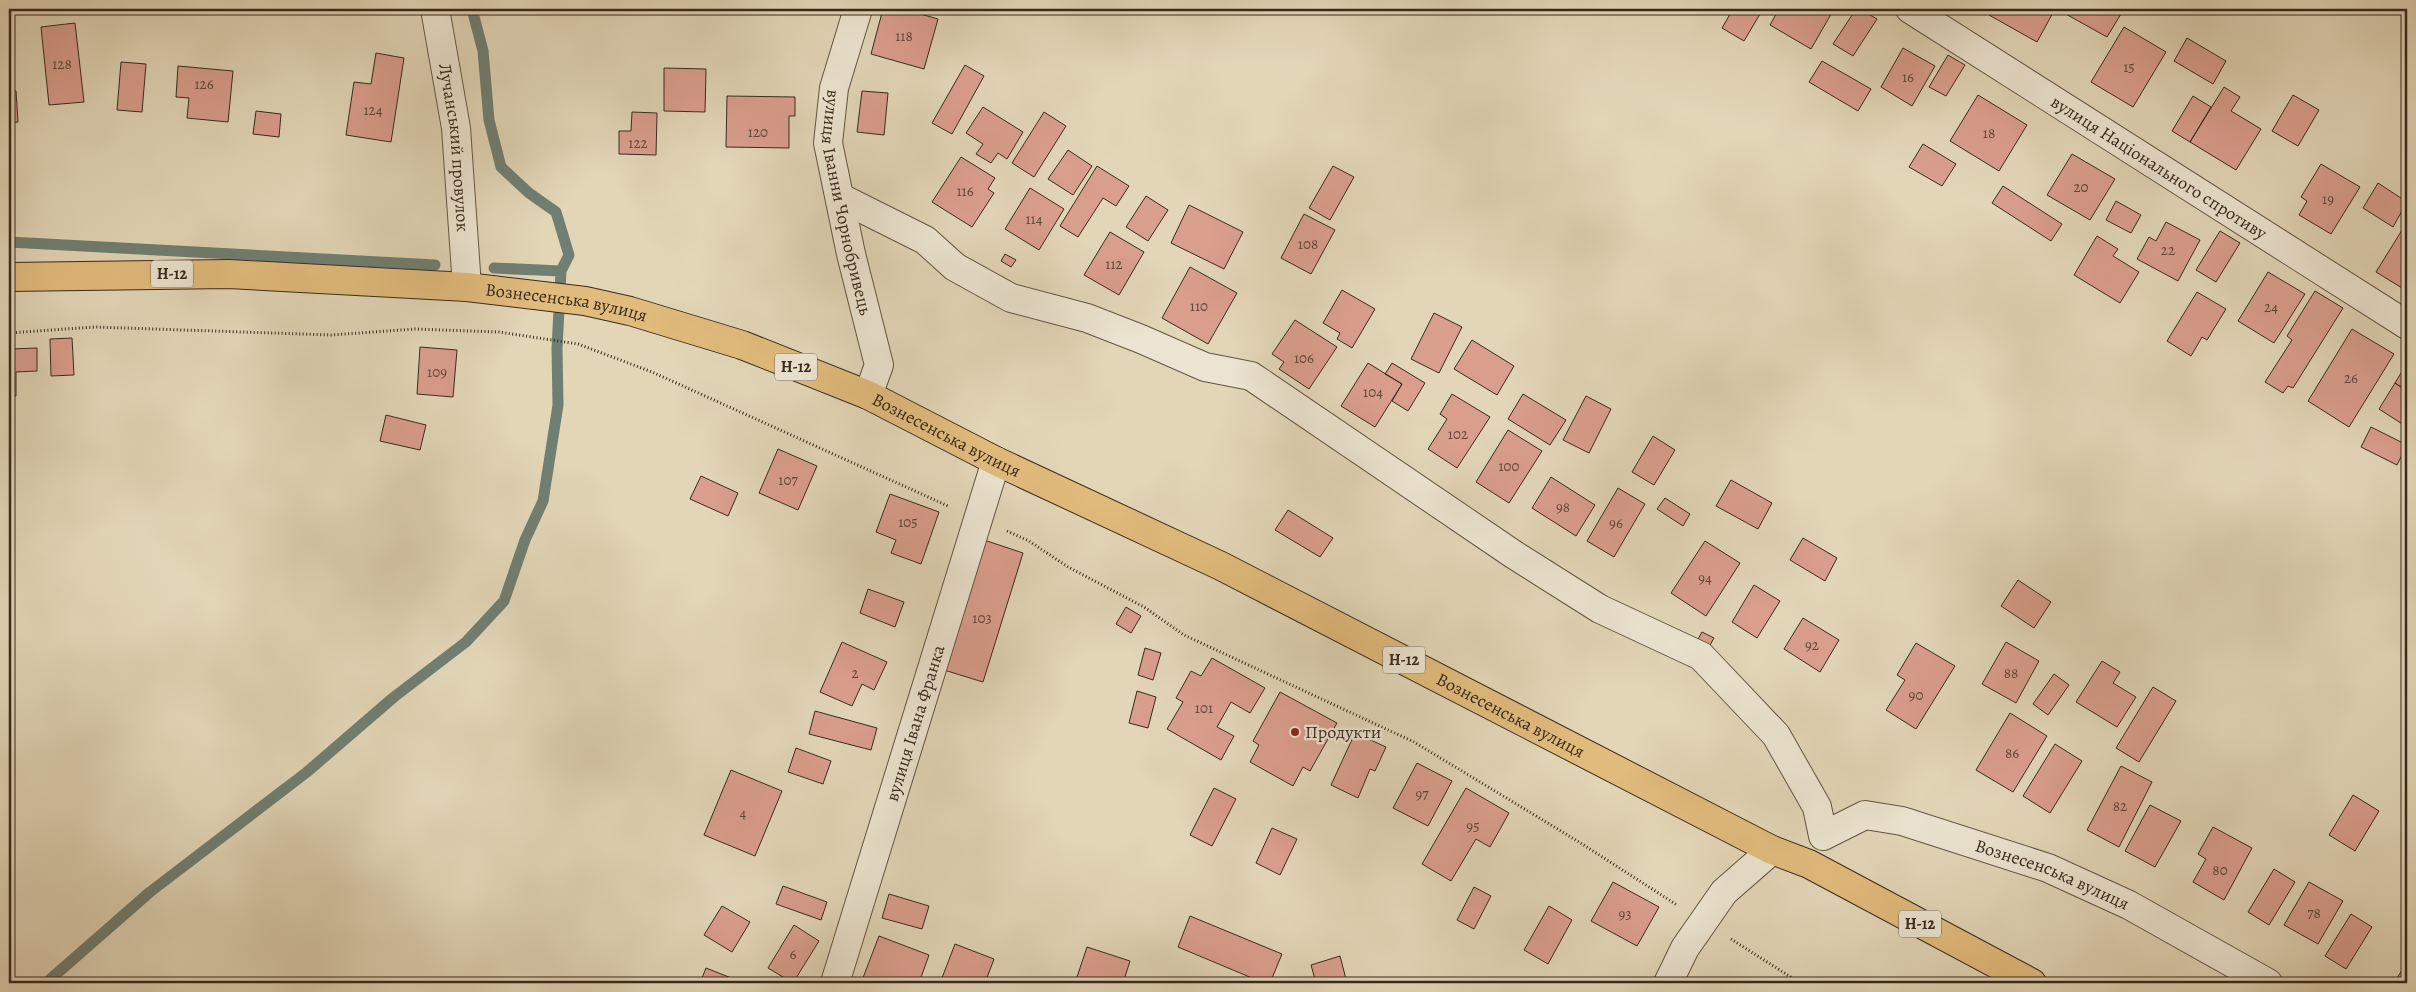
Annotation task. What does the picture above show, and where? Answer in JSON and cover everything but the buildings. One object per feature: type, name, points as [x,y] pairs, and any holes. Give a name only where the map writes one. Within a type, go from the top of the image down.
[{"type":"main road","name":"Вознесенська вулиця","points":[[9,277],[229,274],[467,287],[585,301],[630,311],[742,345],[868,396],[996,461],[1222,566],[1772,850],[1809,864],[2032,983]]},
{"type":"street","name":"Лучанський провулок","points":[[435,9],[456,128],[467,287]]},
{"type":"street","name":"вулиця Іванни Чорнобривець","points":[[858,9],[834,88],[828,143],[841,198],[851,254],[879,365],[868,396]]},
{"type":"street","name":"вулиця Національного спротиву","points":[[1910,9],[2407,325]]},
{"type":"street","points":[[841,198],[925,240],[955,267],[1011,298],[1087,318],[1205,367],[1252,376],[1513,554],[1592,604],[1700,656],[1776,735],[1817,807],[1823,836],[1809,864]]},
{"type":"street","name":"вулиця Івана Франка","points":[[836,983],[996,461]]},
{"type":"street","name":"Вознесенська вулиця","points":[[1823,836],[1865,815],[1902,821],[2048,868],[2130,905],[2268,983]]},
{"type":"street","points":[[1668,983],[1685,948],[1724,892],[1772,850]]},
{"type":"path","points":[[9,333],[95,327],[331,335],[414,329],[499,332],[578,344],[652,372],[1029,541],[1068,567],[1144,607],[1184,635],[1414,742],[1579,842],[1800,983]]},
{"type":"waterway","points":[[46,983],[150,892],[307,772],[394,697],[466,642],[504,601],[525,540],[543,501],[558,405],[557,348],[561,271],[569,255],[556,212],[529,193],[501,167],[489,120],[483,51],[472,9]]},
{"type":"waterway","points":[[9,242],[435,265]]},
{"type":"waterway","points":[[494,268],[561,271]]},
{"type":"place","name":"Продукти","points":[[1295,732]]}]
